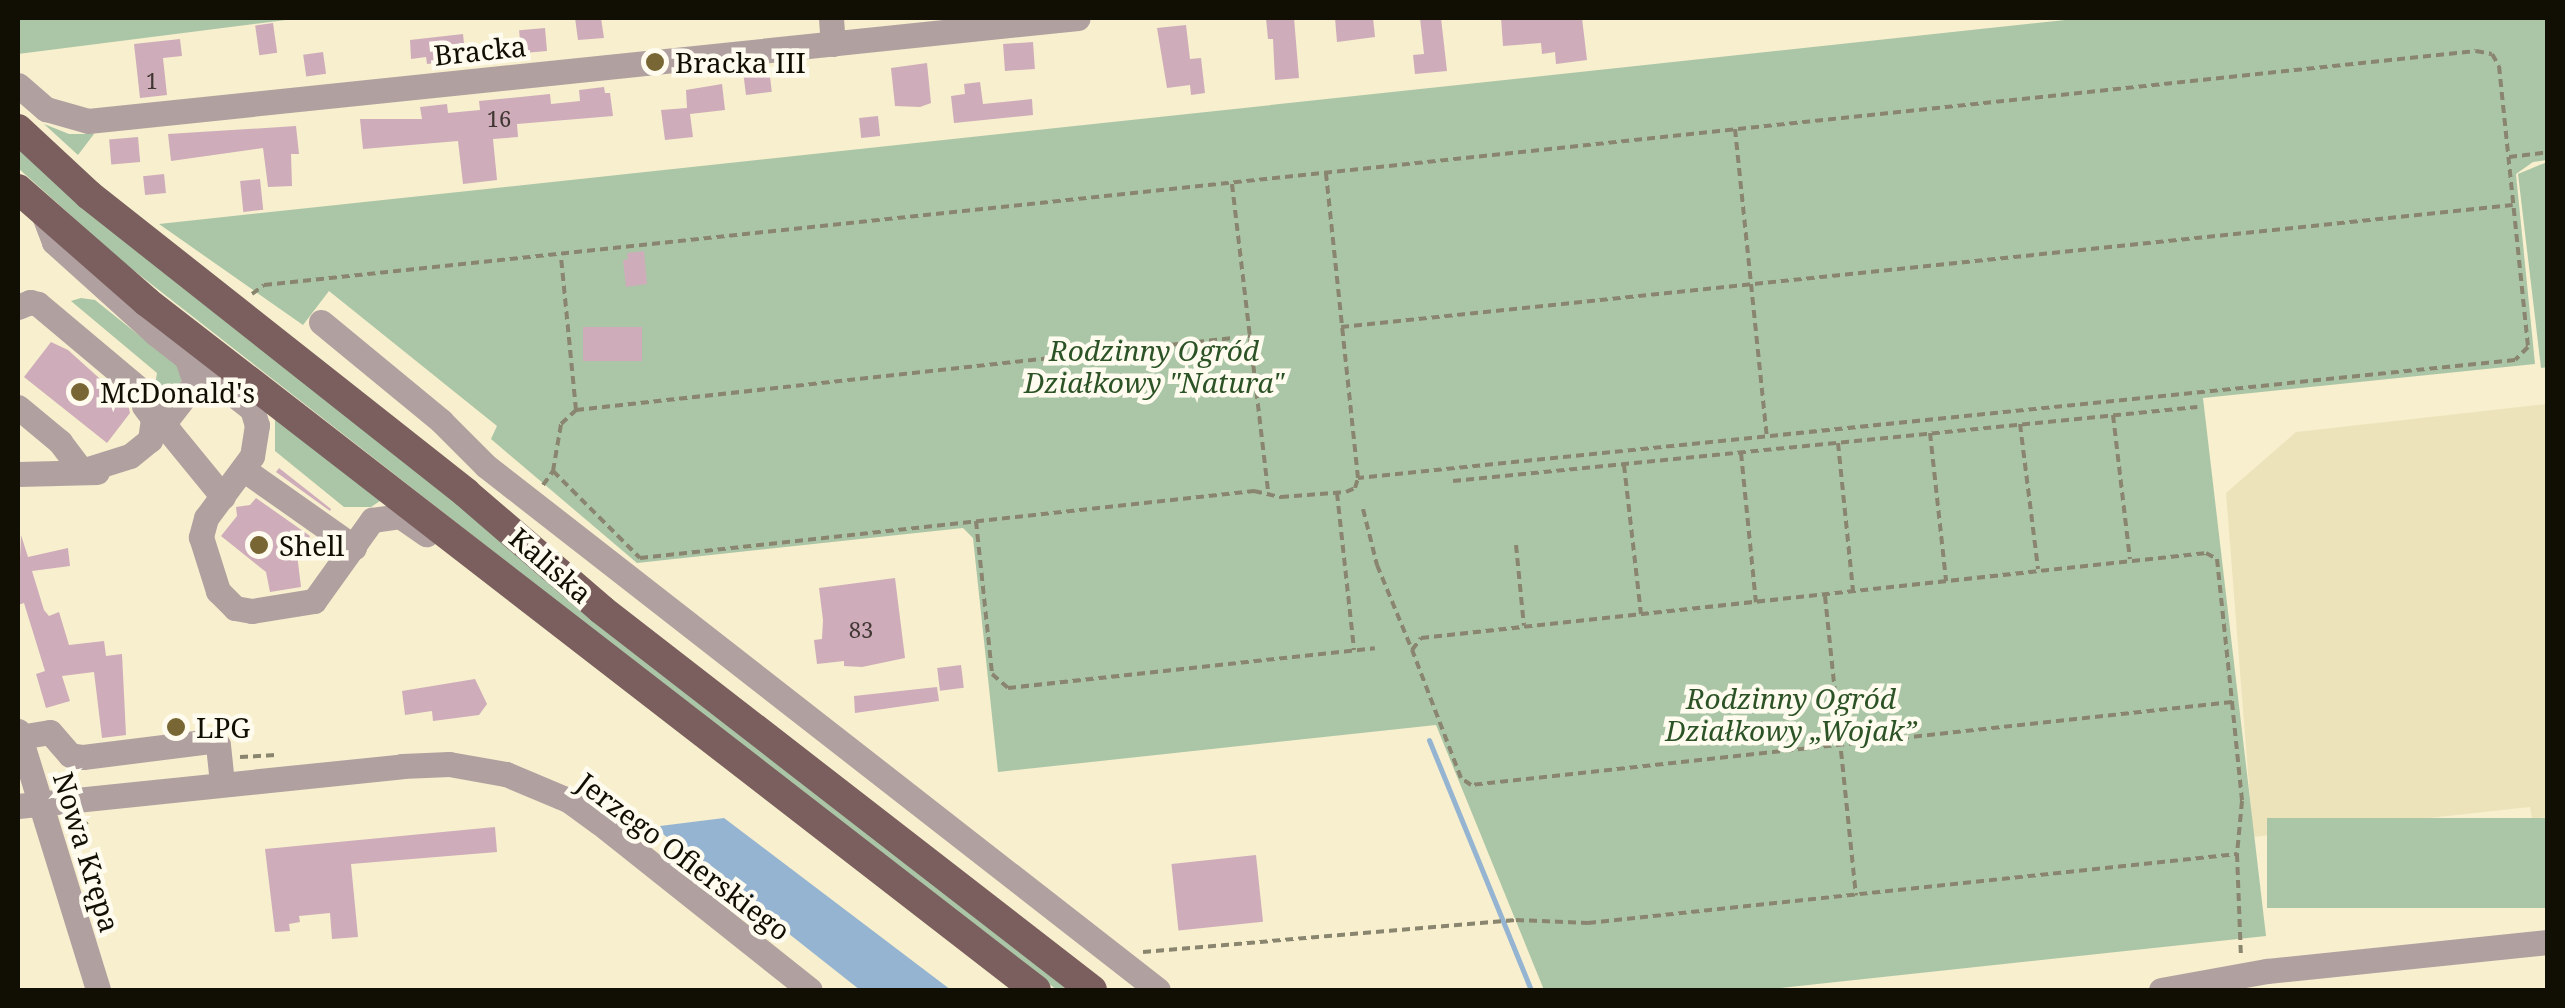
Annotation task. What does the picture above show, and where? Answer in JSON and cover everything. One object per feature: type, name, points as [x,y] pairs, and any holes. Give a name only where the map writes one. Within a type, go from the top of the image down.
[{"type":"main road","name":"Kaliska","points":[[18,130],[89,196],[466,493],[616,621],[1092,990]]},
{"type":"main road","name":"Kaliska","points":[[18,189],[147,302],[1036,990]]},
{"type":"street","name":"Bracka","points":[[18,86],[46,109],[88,121],[832,30],[1078,18]]},
{"type":"street","points":[[43,214],[54,242],[187,358],[208,383],[252,408],[256,417],[252,456],[206,518],[201,537],[218,591],[235,608],[252,611],[314,601],[372,520],[400,516],[427,534],[460,541]]},
{"type":"street","points":[[18,308],[38,304],[136,384],[223,497]]},
{"type":"street","points":[[18,318],[39,319],[153,418],[150,440],[130,456],[89,468]]},
{"type":"street","name":"Kaliska","points":[[321,322],[442,421],[486,466],[1158,990]]},
{"type":"street","points":[[18,474],[130,468],[208,383]]},
{"type":"street","points":[[18,407],[89,468]]},
{"type":"street","points":[[52,472],[62,460],[60,442]]},
{"type":"street","points":[[243,469],[354,547]]},
{"type":"street","points":[[18,734],[50,732],[70,755],[83,757],[212,741],[218,745],[221,771]]},
{"type":"street","name":"Nowa Krępa","points":[[18,734],[29,805],[98,990]]},
{"type":"street","name":"Jerzego Ofierskiego","points":[[29,805],[221,771],[449,764],[506,774],[538,785],[600,822],[810,990]]},
{"type":"street","points":[[2161,990],[2243,974],[2548,942]]},
{"type":"path","points":[[250,296],[264,284],[562,256],[2476,50],[2492,54],[2499,66],[2528,347],[2515,360],[1358,478]]},
{"type":"path","points":[[1735,129],[1767,438]]},
{"type":"path","points":[[2509,156],[2548,152]]},
{"type":"path","points":[[552,471],[640,558],[1254,491],[1337,493],[1355,488],[1358,478],[1326,174]]},
{"type":"path","points":[[1232,184],[1268,494]]},
{"type":"path","points":[[1341,326],[2513,205]]},
{"type":"path","points":[[562,256],[576,410]]},
{"type":"path","points":[[534,501],[552,471],[561,424],[576,410],[1251,336]]},
{"type":"path","points":[[1453,481],[2197,407]]},
{"type":"path","points":[[2113,415],[2130,560]]},
{"type":"path","points":[[2020,424],[2038,571]]},
{"type":"path","points":[[1930,434],[1946,581]]},
{"type":"path","points":[[1838,443],[1853,591]]},
{"type":"path","points":[[1741,453],[1756,602]]},
{"type":"path","points":[[1624,464],[1641,614]]},
{"type":"path","points":[[1337,493],[1354,650]]},
{"type":"path","points":[[1364,509],[1377,565],[1461,778],[1471,785],[2232,702]]},
{"type":"path","points":[[976,521],[992,674],[1008,688],[1375,648]]},
{"type":"path","points":[[1516,545],[1524,626]]},
{"type":"path","points":[[1412,650],[1420,638],[2206,553],[2217,559],[2242,800],[2238,854],[2243,974]]},
{"type":"path","points":[[1825,595],[1856,895]]},
{"type":"path","points":[[221,771],[286,755]]},
{"type":"path","points":[[70,840],[96,818]]},
{"type":"path","points":[[1114,955],[1516,920],[1588,924],[2238,854]]},
{"type":"shaded area","points":[[2547,404],[2547,817],[2532,819],[2530,807],[2253,837],[2226,493],[2296,432]]},
{"type":"green space","points":[[18,18],[302,18],[18,54]]},
{"type":"green space","name":"Rodzinny Ogród Działkowy \"Natura\"","points":[[2084,18],[2547,18],[2547,160],[2533,162],[2516,174],[2535,364],[2203,398],[2266,936],[1761,990],[1544,990],[1436,725],[998,772],[973,538],[963,528],[637,563],[491,439],[497,426],[329,291],[303,325],[159,224]]},
{"type":"green space","points":[[44,124],[69,134],[94,134],[78,155]]},
{"type":"green space","points":[[18,146],[1074,990],[1057,990],[962,918],[123,262],[18,168]]},
{"type":"green space","points":[[2547,162],[2548,367],[2541,368],[2518,174]]},
{"type":"green space","points":[[95,300],[176,365],[183,374],[180,386],[172,389],[155,385],[157,373],[71,301]]},
{"type":"green space","points":[[275,415],[383,499],[371,507],[344,507],[275,451]]},
{"type":"green space","points":[[2267,818],[2547,818],[2547,908],[2267,908]]},
{"type":"water","points":[[724,818],[951,990],[860,990],[663,834],[660,826]]},
{"type":"building","points":[[575,18],[601,18],[604,38],[578,40]]},
{"type":"building","points":[[1266,18],[1294,18],[1299,78],[1275,80],[1273,39],[1268,39]]},
{"type":"building","points":[[1335,18],[1373,18],[1375,37],[1337,42]]},
{"type":"building","points":[[1420,18],[1441,18],[1447,71],[1415,74],[1413,55],[1424,54]]},
{"type":"building","points":[[1501,18],[1582,18],[1587,60],[1556,64],[1555,52],[1542,54],[1541,43],[1503,46]]},
{"type":"building","points":[[273,23],[277,53],[259,55],[255,26]]},
{"type":"building","points":[[1186,25],[1190,59],[1201,58],[1205,93],[1191,95],[1190,85],[1167,88],[1157,28]]},
{"type":"building","points":[[545,28],[547,51],[521,53],[519,30]]},
{"type":"building","points":[[463,34],[465,53],[459,54],[460,60],[427,64],[426,57],[411,59],[410,40]]},
{"type":"building","points":[[180,39],[182,56],[163,58],[167,95],[140,98],[134,44]]},
{"type":"building","points":[[1033,42],[1035,69],[1005,71],[1003,44]]},
{"type":"building","points":[[323,52],[326,74],[306,77],[303,55]]},
{"type":"building","points":[[927,63],[931,103],[920,107],[895,106],[891,68]]},
{"type":"building","points":[[769,69],[772,92],[746,95],[743,72]]},
{"type":"building","points":[[980,82],[983,104],[1032,99],[1033,115],[954,123],[951,96],[965,94],[964,84]]},
{"type":"building","points":[[722,84],[725,110],[690,114],[693,137],[665,140],[661,110],[687,108],[686,90]]},
{"type":"building","points":[[604,87],[605,93],[610,93],[613,116],[517,124],[518,137],[493,139],[497,180],[463,184],[458,141],[363,149],[360,119],[422,119],[420,107],[447,104],[448,113],[480,110],[479,101],[550,94],[551,104],[580,101],[579,90]]},
{"type":"building","points":[[878,116],[880,136],[861,138],[859,118]]},
{"type":"building","points":[[296,126],[299,154],[291,154],[292,186],[268,187],[263,148],[171,161],[168,134]]},
{"type":"building","points":[[138,137],[140,162],[111,164],[109,140]]},
{"type":"building","points":[[164,174],[166,193],[145,195],[143,176]]},
{"type":"building","points":[[260,179],[263,210],[243,212],[240,181]]},
{"type":"building","points":[[644,251],[647,284],[626,287],[623,260],[628,259],[627,253]]},
{"type":"building","points":[[583,327],[642,327],[642,361],[583,361]]},
{"type":"building","name":"McDonald's","points":[[51,342],[68,350],[128,404],[130,413],[107,443],[24,377]]},
{"type":"building","points":[[279,468],[331,509],[330,511],[276,472]]},
{"type":"building","name":"Shell","points":[[256,498],[310,536],[297,554],[301,587],[270,592],[266,572],[221,536],[237,516],[236,507],[250,505]]},
{"type":"building","points":[[21,535],[28,557],[68,548],[70,566],[32,571],[44,610],[49,616],[59,612],[69,645],[104,641],[106,656],[122,654],[126,735],[102,738],[94,672],[62,676],[70,701],[46,708],[36,674],[45,671],[24,603],[18,605]]},
{"type":"building","points":[[895,578],[905,658],[862,667],[844,666],[844,661],[817,664],[814,640],[822,639],[823,620],[819,588]]},
{"type":"building","points":[[961,665],[964,688],[940,691],[937,668]]},
{"type":"building","points":[[475,679],[487,704],[479,715],[433,721],[432,711],[405,715],[402,691]]},
{"type":"building","points":[[937,687],[939,701],[855,713],[854,696]]},
{"type":"building","points":[[495,827],[497,852],[351,864],[358,937],[332,939],[330,913],[299,916],[300,922],[289,924],[290,931],[275,932],[265,849]]},
{"type":"building","points":[[1256,855],[1263,922],[1178,931],[1171,864]]},
{"type":"waterway","points":[[1429,740],[1531,990]]},
{"type":"place","name":"Bracka III","points":[[655,62]]},
{"type":"place","name":"McDonald's","points":[[80,392]]},
{"type":"place","name":"Shell","points":[[259,545]]},
{"type":"place","name":"LPG","points":[[176,727]]},
{"type":"park label","name":"Rodzinny Ogród Działkowy „Wojak”","points":[[1791,714]]}]
